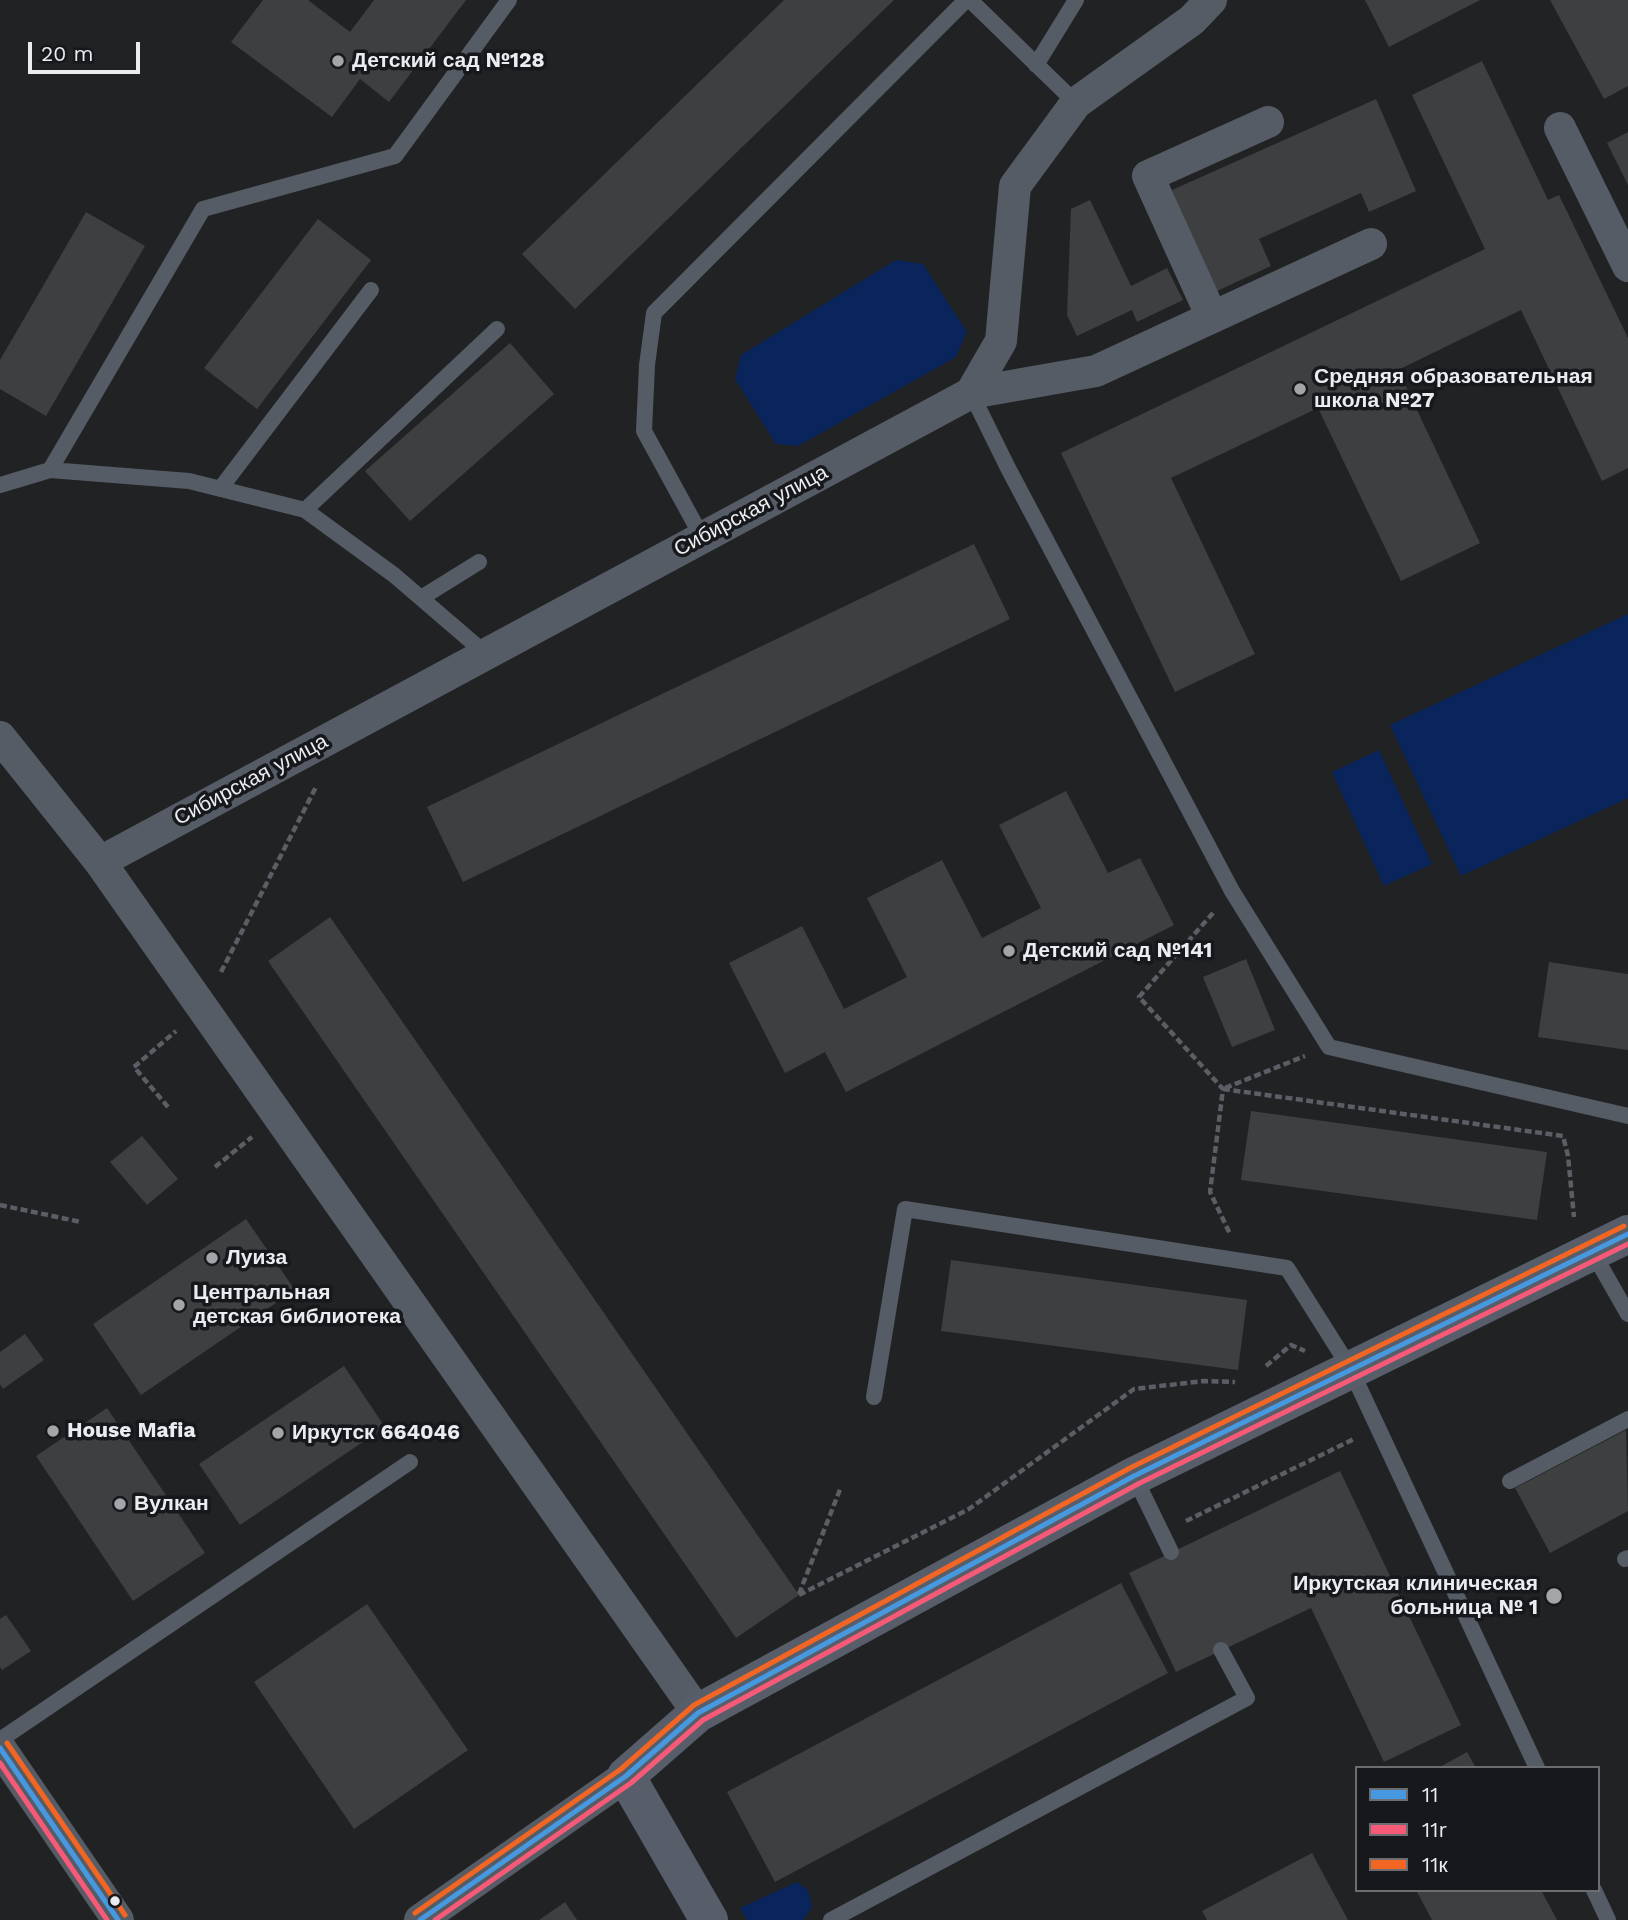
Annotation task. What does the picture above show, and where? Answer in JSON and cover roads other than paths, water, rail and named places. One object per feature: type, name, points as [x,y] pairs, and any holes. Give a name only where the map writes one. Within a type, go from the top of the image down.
[{"type":"street","points":[[971,393],[1001,341],[1015,186],[1076,103],[1192,20],[1211,0]]},
{"type":"street","points":[[1212,317],[1148,176],[1269,122]]},
{"type":"street","points":[[1560,128],[1628,266]]},
{"type":"street","points":[[971,393],[1096,371],[1371,244]]},
{"type":"street","name":"Сибирская улица","points":[[100,862],[971,393]]},
{"type":"street","points":[[0,737],[100,862],[698,1713]]},
{"type":"street","points":[[420,1920],[626,1776],[698,1713],[1134,1476],[1628,1234]]},
{"type":"street","points":[[0,1748],[118,1920]]},
{"type":"street","points":[[626,1776],[709,1920]]},
{"type":"lane","points":[[50,470],[203,209],[395,156],[509,0]]},
{"type":"lane","points":[[702,537],[644,431],[654,313],[967,0],[1076,103]]},
{"type":"lane","points":[[1036,65],[1076,0]]},
{"type":"lane","points":[[220,489],[371,290]]},
{"type":"lane","points":[[305,510],[497,329]]},
{"type":"lane","points":[[971,393],[1046,541],[1232,891],[1329,1047],[1628,1116]]},
{"type":"lane","points":[[0,485],[50,470],[189,481],[305,510],[394,575],[486,654]]},
{"type":"lane","points":[[421,598],[479,562]]},
{"type":"lane","points":[[874,1397],[905,1209],[1287,1268],[1350,1368],[1536,1766]]},
{"type":"lane","points":[[1592,1251],[1628,1314]]},
{"type":"lane","points":[[1510,1481],[1628,1419]]},
{"type":"lane","points":[[0,1740],[410,1462]]},
{"type":"lane","points":[[1134,1476],[1171,1552]]},
{"type":"lane","points":[[831,1920],[1247,1698],[1221,1650]]},
{"type":"lane","points":[[1595,1892],[1608,1920]]},
{"type":"place","name":"Детский сад №128","points":[[338,61]]},
{"type":"place","name":"Средняя образовательная школа №27","points":[[1300,389]]},
{"type":"place","name":"Детский сад №141","points":[[1009,951]]},
{"type":"place","name":"Луиза","points":[[212,1258]]},
{"type":"place","name":"Центральная детская библиотека","points":[[179,1305]]},
{"type":"place","name":"House Mafia","points":[[53,1431]]},
{"type":"place","name":"Иркутск 664046","points":[[278,1433]]},
{"type":"place","name":"Вулкан","points":[[120,1504]]},
{"type":"place","name":"Иркутская клиническая больница № 1","points":[[1554,1596]]}]
